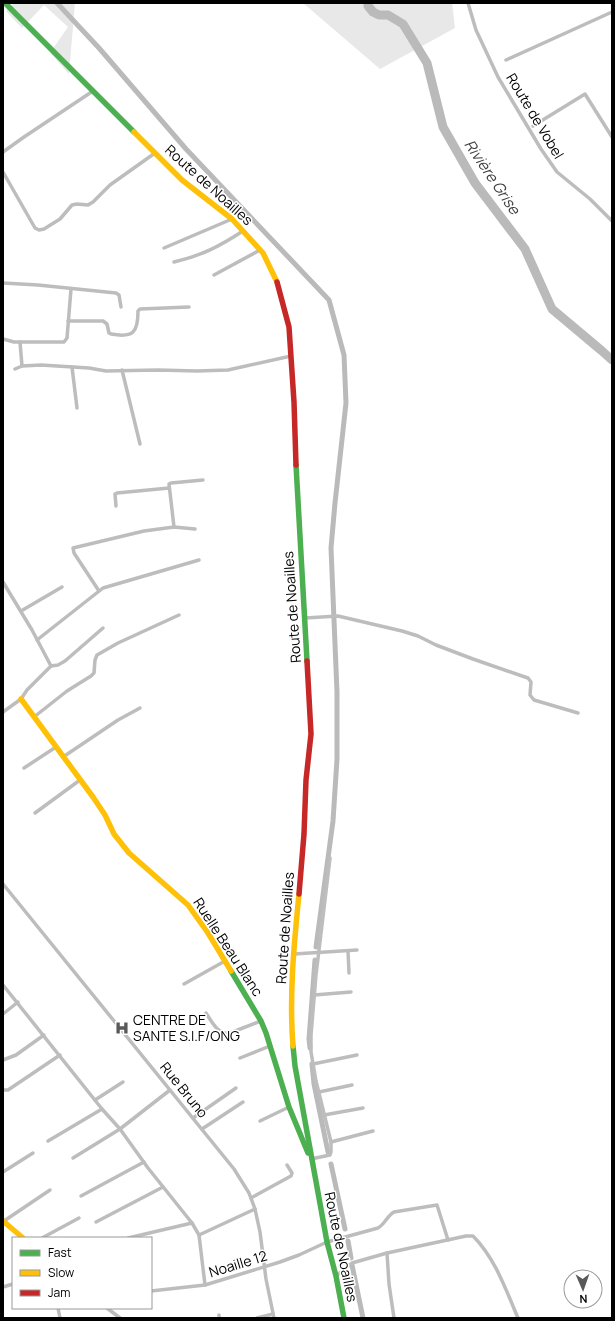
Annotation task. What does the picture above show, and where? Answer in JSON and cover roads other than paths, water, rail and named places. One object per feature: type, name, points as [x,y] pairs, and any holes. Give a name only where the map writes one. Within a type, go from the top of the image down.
[{"type":"street","name":"Route de Noailles","points":[[5,3],[182,180],[232,219],[260,250],[279,286],[289,327],[310,734],[306,780],[304,834],[294,954],[291,1021],[295,1066],[307,1127],[311,1160],[326,1242],[336,1276],[344,1318]]},
{"type":"street","name":"Route de Vobel","points":[[468,3],[476,30],[498,77],[540,150],[557,172],[590,199],[612,221]]},
{"type":"street","points":[[506,60],[612,12]]},
{"type":"street","points":[[3,152],[93,91]]},
{"type":"street","points":[[533,126],[585,94],[612,137]]},
{"type":"street","points":[[3,172],[34,228],[41,230],[60,219],[72,205],[88,205],[93,202],[110,185],[155,153]]},
{"type":"street","points":[[164,248],[232,219]]},
{"type":"street","points":[[174,262],[190,259],[211,250],[243,231]]},
{"type":"street","points":[[214,275],[260,250]]},
{"type":"street","points":[[3,283],[118,293],[121,307]]},
{"type":"street","points":[[3,339],[20,342],[64,342],[67,338],[71,289]]},
{"type":"street","points":[[68,321],[102,322],[107,324],[109,333],[111,334],[130,335],[134,332],[138,318],[138,311],[140,309],[189,307]]},
{"type":"street","points":[[20,342],[22,366]]},
{"type":"street","points":[[15,369],[22,366],[41,366],[89,368],[106,371],[228,370],[291,356]]},
{"type":"street","points":[[72,367],[77,408]]},
{"type":"street","points":[[122,370],[140,444]]},
{"type":"street","points":[[174,527],[168,488],[169,484],[203,480]]},
{"type":"street","points":[[116,506],[115,494],[117,493],[168,488]]},
{"type":"street","points":[[99,591],[74,553],[73,548],[144,531],[174,527],[196,529]]},
{"type":"street","points":[[37,640],[99,591],[110,586],[198,560]]},
{"type":"street","points":[[3,582],[52,666]]},
{"type":"street","points":[[21,611],[62,587]]},
{"type":"street","points":[[34,717],[67,691],[91,676],[94,673],[97,655],[118,643],[179,615]]},
{"type":"street","points":[[305,618],[338,616],[412,634],[436,645],[528,678],[531,682],[530,695],[534,700],[578,713]]},
{"type":"street","points":[[3,712],[20,699],[27,690],[52,666],[58,665],[64,661],[103,628]]},
{"type":"street","name":"Ruelle Beau Blanc","points":[[20,699],[93,797],[105,815],[114,834],[129,853],[162,881],[188,906],[208,933],[260,1021],[266,1034],[289,1107],[311,1160]]},
{"type":"street","points":[[63,757],[118,720],[140,708]]},
{"type":"street","points":[[24,768],[56,747]]},
{"type":"street","points":[[35,813],[80,780]]},
{"type":"street","points":[[311,1160],[330,1155],[331,1152],[331,1142],[311,1052],[314,995],[330,858]]},
{"type":"street","name":"Rue Bruno","points":[[3,884],[234,1169],[249,1193],[255,1209],[273,1316]]},
{"type":"street","points":[[294,954],[356,950]]},
{"type":"street","points":[[348,951],[349,973]]},
{"type":"street","points":[[184,984],[225,961]]},
{"type":"street","points":[[3,985],[102,1109],[120,1129],[163,1188],[192,1223],[199,1236],[205,1285]]},
{"type":"street","points":[[314,995],[351,992]]},
{"type":"street","points":[[3,1014],[18,1002]]},
{"type":"street","points":[[206,1013],[219,1032],[225,1033],[230,1033],[260,1021]]},
{"type":"street","points":[[3,1060],[16,1055],[44,1035]]},
{"type":"street","points":[[240,1058],[270,1046]]},
{"type":"street","points":[[3,1090],[8,1090],[60,1055]]},
{"type":"street","points":[[313,1064],[357,1055]]},
{"type":"street","points":[[95,1100],[123,1082]]},
{"type":"street","points":[[319,1092],[352,1085]]},
{"type":"street","points":[[193,1118],[236,1088]]},
{"type":"street","points":[[73,1158],[120,1129],[170,1090]]},
{"type":"street","points":[[202,1129],[243,1102]]},
{"type":"street","points":[[260,1121],[289,1107]]},
{"type":"street","points":[[324,1115],[364,1108]]},
{"type":"street","points":[[48,1141],[102,1109]]},
{"type":"street","points":[[331,1142],[373,1131]]},
{"type":"street","points":[[3,1172],[33,1153]]},
{"type":"street","points":[[81,1196],[144,1162]]},
{"type":"street","points":[[251,1198],[292,1176],[292,1173],[287,1165]]},
{"type":"street","points":[[96,1222],[163,1188]]},
{"type":"street","points":[[21,1237],[3,1221],[50,1190]]},
{"type":"street","name":"Noaille 12","points":[[152,1291],[205,1285],[264,1267],[299,1255],[326,1242],[378,1228],[394,1212],[437,1205],[448,1240]]},
{"type":"street","points":[[199,1236],[255,1209]]},
{"type":"street","points":[[44,1237],[79,1218]]},
{"type":"street","points":[[132,1237],[192,1223]]},
{"type":"street","points":[[336,1276],[352,1263],[387,1253],[466,1236],[473,1236],[490,1257],[518,1318]]},
{"type":"street","points":[[387,1253],[389,1284],[394,1318]]},
{"type":"street","points":[[108,1309],[120,1318]]},
{"type":"street","points":[[257,1318],[273,1316]]},
{"type":"waterway","points":[[57,3],[99,48],[186,149],[329,300],[344,355],[346,403],[331,548],[337,692],[337,759],[333,821],[316,947]]},
{"type":"waterway","name":"Rivière Grise","points":[[368,3],[368,6],[373,12],[379,15],[388,15],[403,24],[427,63],[443,127],[475,183],[525,249],[552,309],[612,360]]},
{"type":"waterway","points":[[310,1048],[309,1039],[315,960]]},
{"type":"waterway","points":[[312,1064],[314,1084],[328,1152]]},
{"type":"waterway","points":[[331,1164],[345,1229]]},
{"type":"waterway","points":[[348,1241],[351,1258]]},
{"type":"waterway","points":[[352,1265],[363,1318]]},
{"type":"place","name":"CENTRE DE SANTE S.I.F/ONG","points":[[122,1028]]}]
